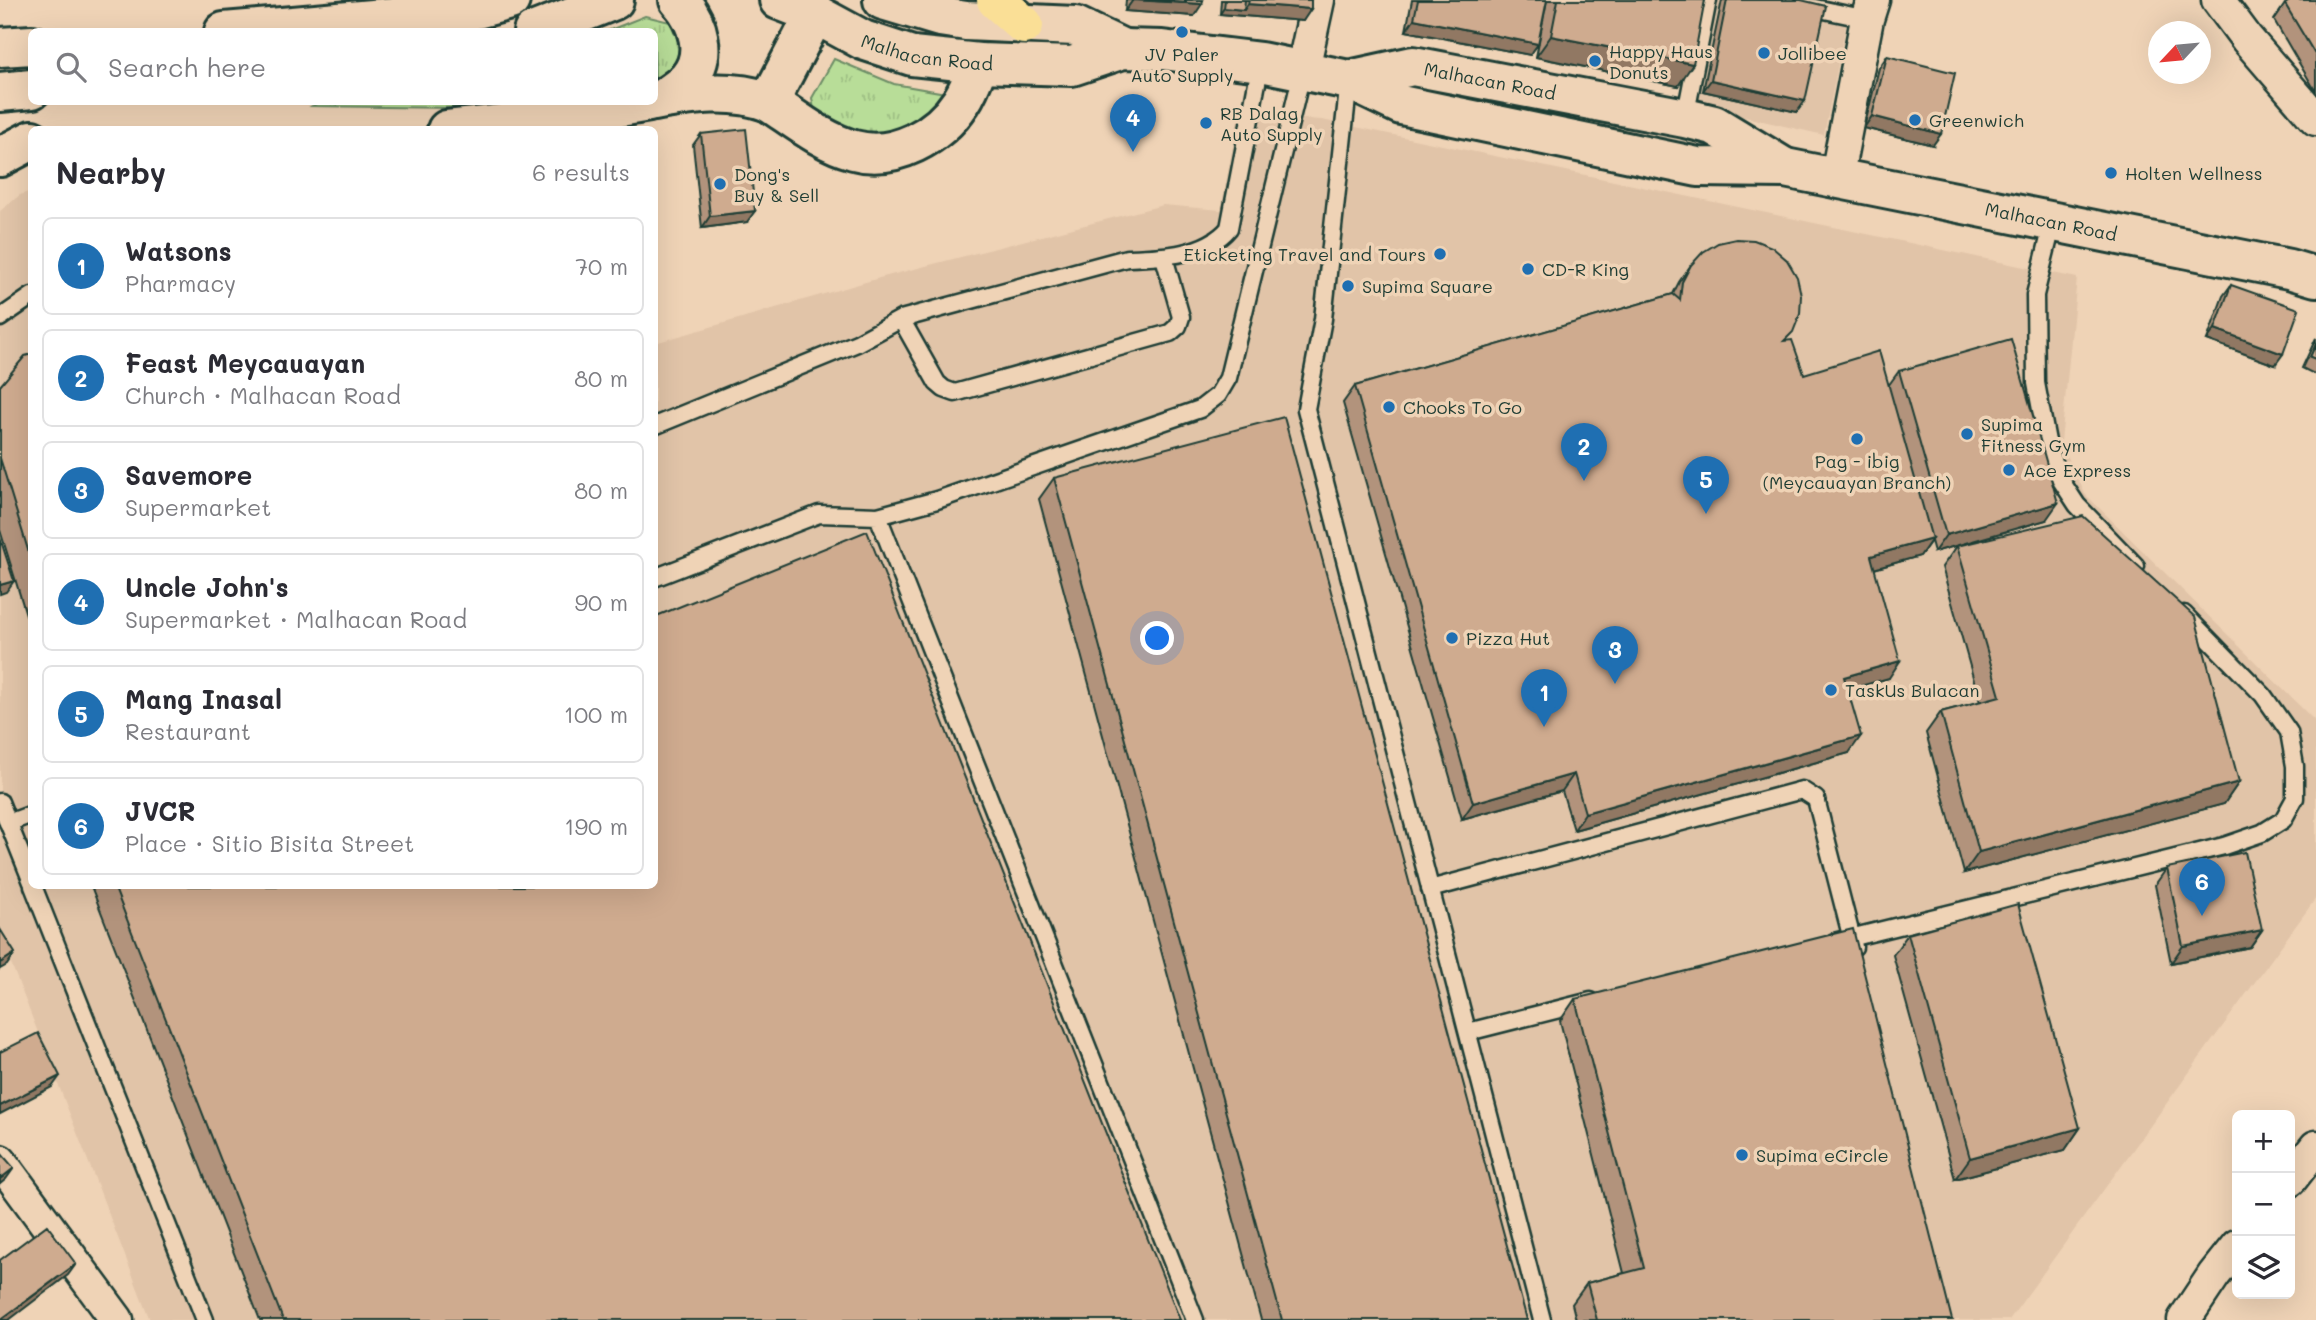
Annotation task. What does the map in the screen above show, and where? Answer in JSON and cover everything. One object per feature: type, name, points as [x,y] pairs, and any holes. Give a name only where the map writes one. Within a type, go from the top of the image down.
[{"type":"main road","points":[[270,28],[452,12],[510,0]]},
{"type":"main road","points":[[543,28],[614,0]]},
{"type":"main road","points":[[658,98],[687,80],[699,57],[700,46],[695,22],[679,0]]},
{"type":"main road","name":"Malhacan Road","points":[[779,0],[816,4],[863,40],[900,53],[933,59],[1072,66],[1123,48]]},
{"type":"main road","name":"Malhacan Road","points":[[883,0],[940,17],[1010,13],[1075,26],[1123,48],[1162,50],[1303,69],[1349,80],[1401,105],[1698,167],[1785,168],[2289,269],[2316,277]]},
{"type":"main road","points":[[769,102],[816,4]]},
{"type":"main road","points":[[0,47],[28,45]]},
{"type":"main road","points":[[658,100],[736,93],[752,95],[769,102],[838,145],[862,152],[885,152],[916,142],[950,116],[967,93],[979,63]]},
{"type":"main road","name":"Malhacan Road","points":[[1349,80],[1413,66],[1685,118],[1714,125],[1785,168]]},
{"type":"main road","points":[[0,92],[28,89]]},
{"type":"main road","points":[[484,126],[550,119],[627,105]]},
{"type":"main road","points":[[0,157],[28,142]]},
{"type":"street","points":[[1303,69],[1318,0]]},
{"type":"street","points":[[2218,0],[2247,39],[2316,119]]},
{"type":"street","points":[[1836,180],[1870,10]]},
{"type":"street","points":[[2295,1174],[2316,1147]]},
{"type":"street","points":[[0,1161],[117,1320]]},
{"type":"street","points":[[2184,1320],[2232,1253]]},
{"type":"lane","points":[[1685,118],[1708,0]]},
{"type":"lane","points":[[1777,0],[1870,10]]},
{"type":"lane","points":[[658,424],[857,344],[901,319],[1127,258],[1164,257],[1210,244],[1222,237],[1229,228],[1261,62]]},
{"type":"lane","points":[[658,576],[819,514],[878,516],[937,500],[1200,409],[1218,395],[1228,378],[1303,69]]},
{"type":"lane","points":[[1349,80],[1323,319],[1306,409],[1542,1320]]},
{"type":"lane","points":[[2053,222],[2035,295],[2036,383],[2048,447],[2062,482],[2077,505],[2146,575]]},
{"type":"lane","points":[[901,319],[937,383],[954,393],[1170,333],[1178,326],[1181,317],[1164,257]]},
{"type":"lane","points":[[0,318],[28,299]]},
{"type":"lane","points":[[878,516],[1195,1320]]},
{"type":"lane","points":[[1812,947],[2224,846],[2262,832],[2283,820],[2295,798],[2295,766],[2289,732],[2263,695],[2175,605]]},
{"type":"lane","points":[[1430,889],[1802,790],[1816,799],[1858,964]]},
{"type":"lane","points":[[0,803],[28,874]]},
{"type":"lane","points":[[8,823],[28,816]]},
{"type":"lane","points":[[34,889],[205,1320]]},
{"type":"lane","points":[[1468,1032],[1602,999]]},
{"type":"shaded area","name":"Jollibee","points":[[1695,0],[1825,0],[1850,5],[1824,135],[1679,102]]},
{"type":"shaded area","points":[[1239,114],[1322,120],[2077,278],[2061,442],[2085,494],[2316,722],[2316,898],[2009,1320],[150,1320],[0,935],[0,211],[28,192],[28,889],[658,889],[658,342],[883,277],[1163,205],[1221,210]]},
{"type":"green space","points":[[645,16],[670,22],[680,50],[678,64],[658,79],[658,28],[615,28]]},
{"type":"green space","points":[[834,59],[894,84],[951,94],[929,114],[874,145],[815,116],[812,98]]},
{"type":"green space","points":[[314,105],[480,105],[458,108]]},
{"type":"building","points":[[1138,0],[1203,0],[1202,4]]},
{"type":"building","points":[[1225,0],[1245,0],[1244,10],[1224,8]]},
{"type":"building","points":[[1249,0],[1311,0],[1311,9],[1248,4]]},
{"type":"building","points":[[1418,0],[1547,0],[1538,44],[1414,19]]},
{"type":"building","points":[[1558,0],[1705,0],[1693,64],[1551,36]]},
{"type":"building","points":[[1727,0],[1801,0],[1826,6],[1805,101],[1711,80]]},
{"type":"building","points":[[2291,0],[2316,0],[2316,56],[2285,4]]},
{"type":"building","points":[[1887,56],[1955,73],[1941,134],[1872,116]]},
{"type":"building","name":"Dong's Buy & Sell","points":[[746,129],[755,211],[710,216],[701,134]]},
{"type":"building","points":[[1736,239],[1754,240],[1772,247],[1787,260],[1797,277],[1801,295],[1800,314],[1793,332],[1784,341],[1792,340],[1804,374],[1879,351],[1932,539],[1871,556],[1900,661],[1844,677],[1861,736],[1585,813],[1574,774],[1473,803],[1355,386],[1673,294],[1680,300],[1682,282],[1691,265],[1703,252],[1718,243]]},
{"type":"building","points":[[2231,285],[2299,309],[2283,354],[2215,329]]},
{"type":"building","points":[[2011,339],[2058,503],[1946,535],[1899,371]]},
{"type":"building","points":[[2316,344],[2316,359],[2310,357]]},
{"type":"building","points":[[28,355],[28,550],[0,458],[0,386]]},
{"type":"building","points":[[1284,417],[1527,1320],[1282,1320],[1054,478]]},
{"type":"building","points":[[2083,516],[2195,617],[2239,782],[1979,852],[1941,712],[2000,696],[1957,546]]},
{"type":"building","points":[[867,531],[1180,1320],[283,1320],[115,889],[658,889],[658,615]]},
{"type":"building","points":[[0,538],[14,581],[0,585]]},
{"type":"building","points":[[2245,852],[2262,930],[2183,946],[2167,868]]},
{"type":"building","points":[[2018,904],[2080,1128],[1970,1158],[1908,934]]},
{"type":"building","points":[[0,929],[15,953],[0,963]]},
{"type":"building","name":"Supima eCircle","points":[[1853,929],[1952,1320],[1597,1320],[1587,1283],[1644,1268],[1575,999]]},
{"type":"building","points":[[38,1033],[60,1076],[0,1106],[0,1052]]},
{"type":"building","points":[[0,1152],[14,1168],[0,1179]]},
{"type":"building","points":[[47,1225],[76,1264],[0,1320],[0,1260]]},
{"type":"place","name":"JV Paler Auto Supply","points":[[1182,32]]},
{"type":"place","name":"Jollibee","points":[[1764,53]]},
{"type":"place","name":"Happy Haus Donuts","points":[[1595,61]]},
{"type":"place","name":"Greenwich","points":[[1915,120]]},
{"type":"place","name":"RB Dalag Auto Supply","points":[[1206,123]]},
{"type":"place","name":"Uncle John's","points":[[1133,152]]},
{"type":"place","name":"Holten Wellness","points":[[2111,173]]},
{"type":"place","name":"Dong's Buy & Sell","points":[[720,184]]},
{"type":"place","name":"Eticketing Travel and Tours","points":[[1440,254]]},
{"type":"place","name":"CD-R King","points":[[1528,269]]},
{"type":"place","name":"Supima Square","points":[[1348,286]]},
{"type":"place","name":"Chooks To Go","points":[[1389,407]]},
{"type":"place","name":"Supima Fitness Gym","points":[[1967,434]]},
{"type":"place","name":"Pag - ibig (Meycauayan Branch)","points":[[1857,439]]},
{"type":"place","name":"Ace Express","points":[[2009,470]]},
{"type":"place","name":"Feast Meycauayan","points":[[1584,481]]},
{"type":"place","name":"Mang Inasal","points":[[1706,514]]},
{"type":"place","name":"Pizza Hut","points":[[1452,638]]},
{"type":"place","name":"Savemore","points":[[1615,684]]},
{"type":"place","name":"TaskUs Bulacan","points":[[1831,690]]},
{"type":"place","name":"Watsons","points":[[1544,727]]},
{"type":"place","name":"JVCR","points":[[2202,916]]},
{"type":"place","name":"Supima eCircle","points":[[1742,1155]]}]
